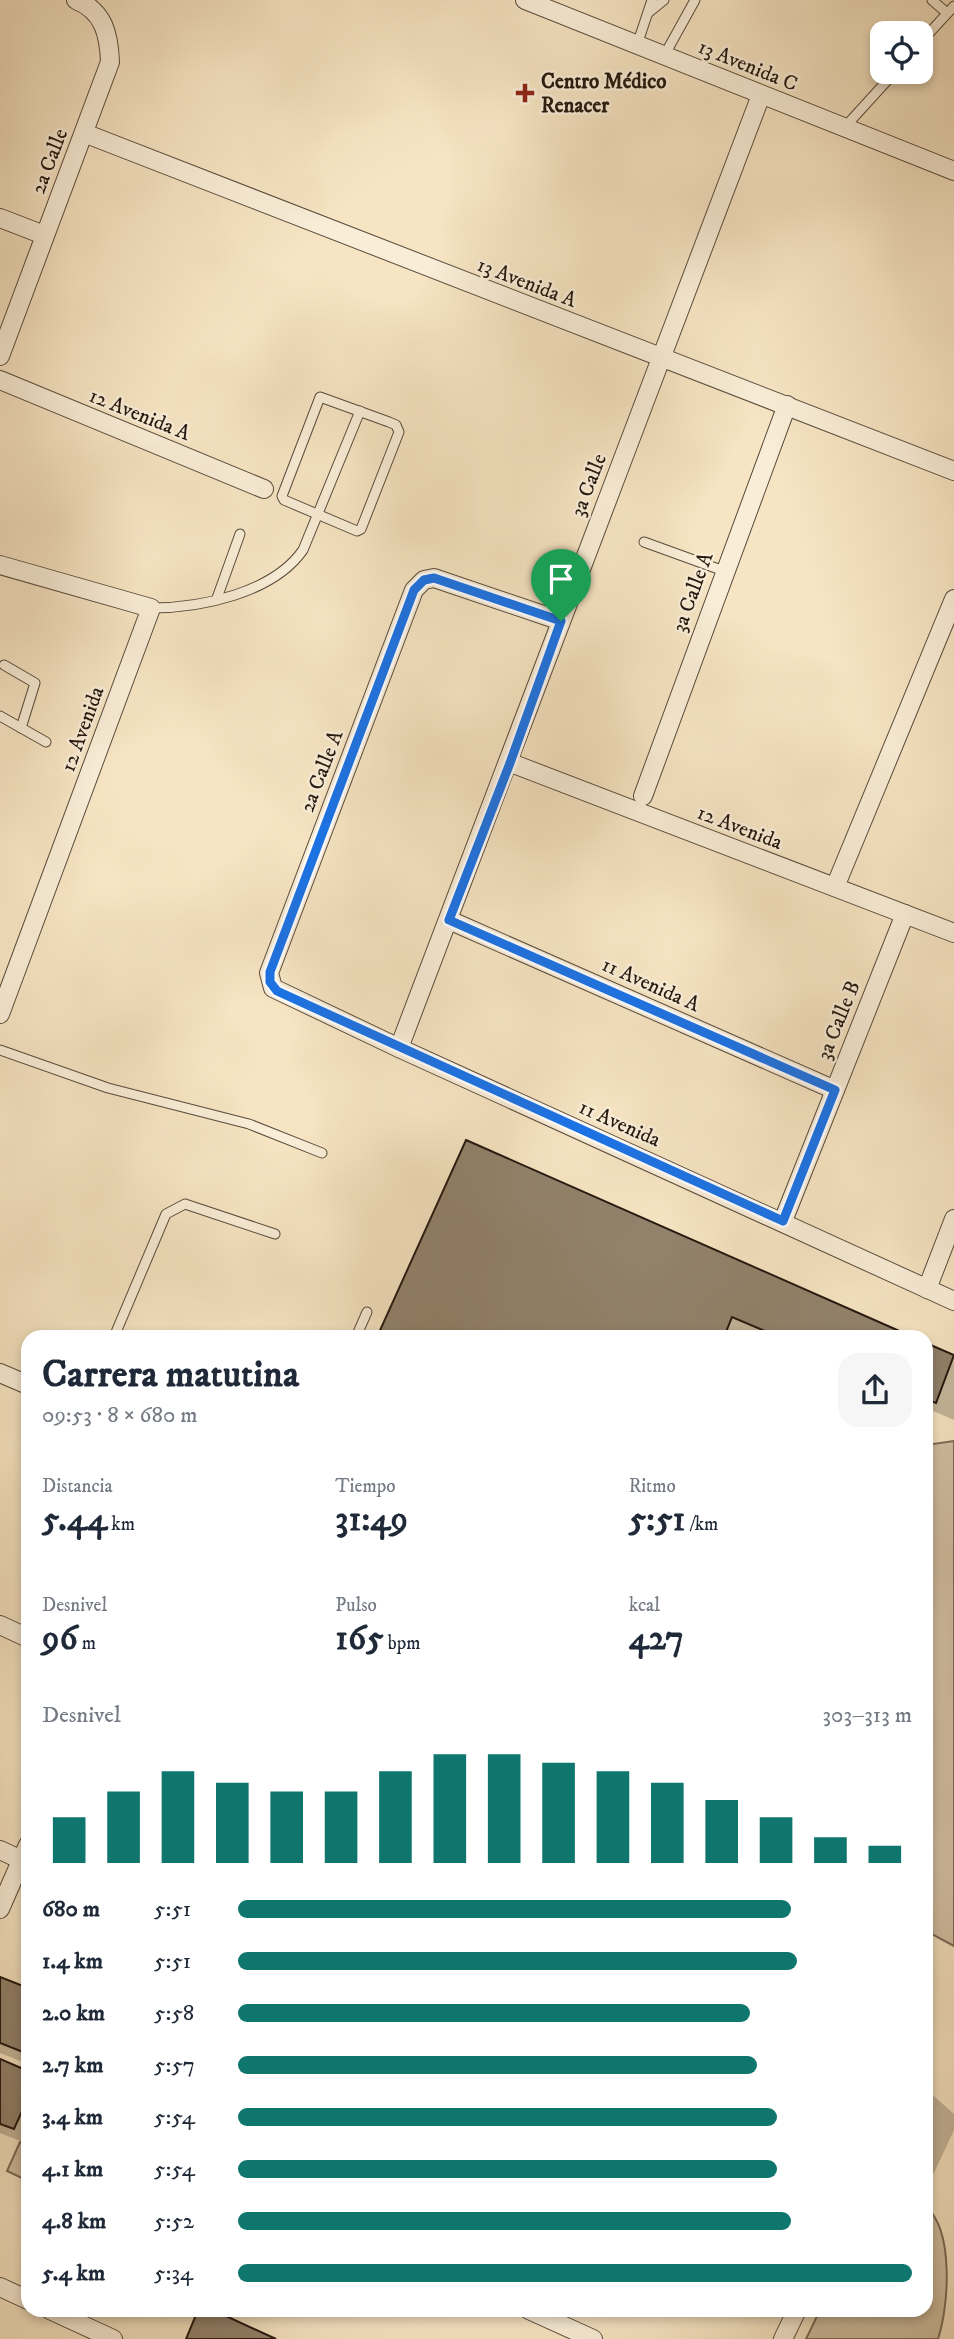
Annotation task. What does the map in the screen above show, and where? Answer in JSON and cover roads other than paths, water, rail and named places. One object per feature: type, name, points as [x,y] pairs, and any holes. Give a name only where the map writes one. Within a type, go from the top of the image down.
[{"type":"street","name":"2a Calle","points":[[0,356],[110,62],[109,40],[102,20],[93,9],[76,0]]},
{"type":"street","name":"13 Avenida C","points":[[525,0],[954,171]]},
{"type":"street","name":"3a Calle","points":[[399,1048],[510,763],[561,621],[761,95]]},
{"type":"street","name":"13 Avenida A","points":[[84,133],[954,471]]},
{"type":"street","points":[[0,218],[44,236]]},
{"type":"street","name":"12 Avenida A","points":[[0,380],[264,489]]},
{"type":"street","name":"3a Calle A","points":[[643,796],[787,405]]},
{"type":"street","points":[[0,565],[151,608]]},
{"type":"street","name":"2a Calle A","points":[[270,982],[270,972],[414,590],[424,580],[434,578],[561,621]]},
{"type":"street","points":[[835,887],[954,598]]},
{"type":"street","name":"12 Avenida","points":[[0,1014],[7,976],[151,608]]},
{"type":"street","name":"12 Avenida","points":[[510,763],[954,933]]},
{"type":"street","name":"3a Calle B","points":[[783,1221],[905,914]]},
{"type":"street","name":"11 Avenida A","points":[[449,920],[835,1090]]},
{"type":"street","name":"11 Avenida","points":[[270,982],[277,991],[399,1048],[954,1301]]},
{"type":"street","points":[[927,1289],[954,1219]]},
{"type":"street","points":[[0,1373],[21,1382]]},
{"type":"street","points":[[0,1625],[21,1635]]},
{"type":"street","points":[[0,1850],[21,1855]]},
{"type":"street","points":[[0,1909],[21,1866]]},
{"type":"street","points":[[0,2287],[21,2297]]},
{"type":"street","points":[[65,2317],[113,2339]]},
{"type":"street","points":[[544,2317],[593,2339]]},
{"type":"street","points":[[783,2339],[794,2317]]},
{"type":"lane","points":[[637,45],[652,0]]},
{"type":"lane","points":[[648,13],[664,0]]},
{"type":"lane","points":[[664,56],[695,0]]},
{"type":"lane","points":[[932,0],[951,10],[933,29]]},
{"type":"lane","points":[[844,128],[884,84]]},
{"type":"lane","points":[[325,397],[396,425],[399,432],[361,529],[351,529],[318,514],[284,500],[282,496],[317,400],[325,397]]},
{"type":"lane","points":[[151,608],[184,607],[217,598],[268,580],[292,566],[303,550],[360,411]]},
{"type":"lane","points":[[217,598],[240,534]]},
{"type":"lane","points":[[644,542],[724,571]]},
{"type":"lane","points":[[4,665],[35,683],[21,728]]},
{"type":"lane","points":[[0,716],[46,742]]},
{"type":"lane","points":[[0,1050],[108,1088],[249,1124],[322,1153]]},
{"type":"lane","points":[[117,1330],[166,1214],[174,1207],[185,1204],[275,1234]]},
{"type":"lane","points":[[359,1330],[367,1312]]},
{"type":"place","name":"Centro Médico Renacer","points":[[525,93]]}]
